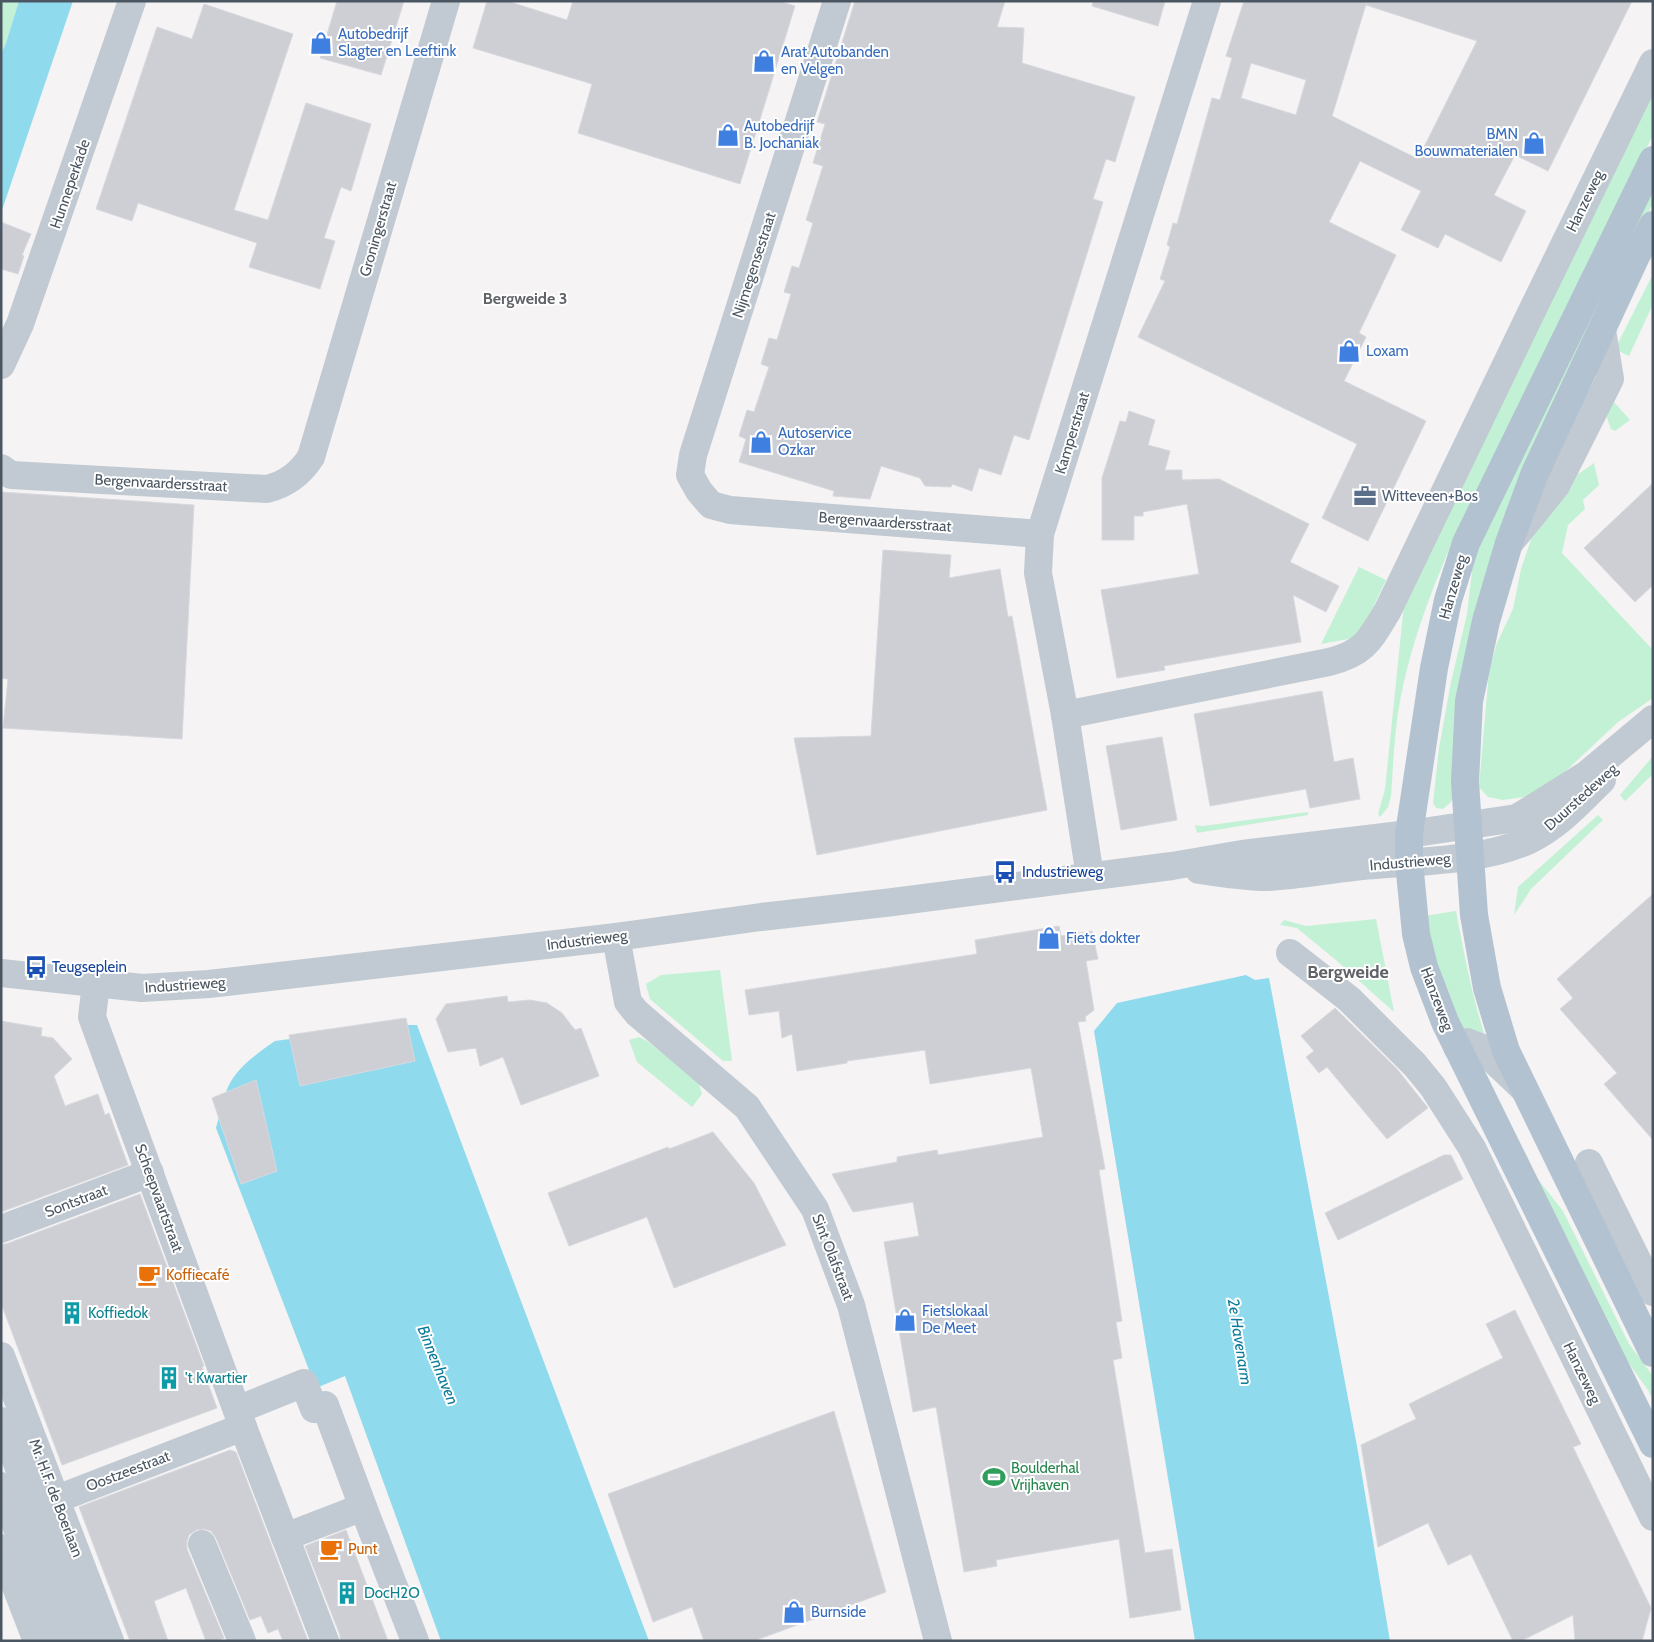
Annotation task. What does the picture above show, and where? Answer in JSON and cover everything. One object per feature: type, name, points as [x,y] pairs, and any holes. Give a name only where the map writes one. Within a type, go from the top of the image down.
[{"type":"main road","name":"Hanzeweg","points":[[1653,160],[1466,543],[1448,600],[1434,668],[1410,834],[1409,862],[1416,934],[1438,1004],[1457,1047],[1653,1444]]},
{"type":"main road","name":"Hanzeweg","points":[[1653,225],[1644,252],[1602,330],[1534,475],[1509,543],[1486,622],[1469,702],[1465,782],[1474,916],[1487,988],[1506,1051],[1653,1353]]},
{"type":"street","name":"Hunneperkade","points":[[1,365],[20,324],[132,1]]},
{"type":"street","name":"Groningerstraat","points":[[311,457],[446,1]]},
{"type":"street","name":"Nijmegensestraat","points":[[730,510],[710,505],[699,491],[690,475],[693,455],[837,1]]},
{"type":"street","name":"Kamperstraat","points":[[1090,876],[1065,714],[1038,573],[1040,534],[1207,1]]},
{"type":"street","name":"Hanzeweg","points":[[1065,714],[1343,658],[1366,644],[1376,632],[1388,610],[1653,63]]},
{"type":"street","name":"Bergenvaardersstraat","points":[[1,468],[11,475],[267,489],[287,482],[304,468],[311,457]]},
{"type":"street","name":"Bergenvaardersstraat","points":[[730,510],[1040,534]]},
{"type":"street","name":"Duurstedeweg","points":[[1468,825],[1517,818],[1586,775],[1653,719]]},
{"type":"street","name":"Duurstedeweg","points":[[1469,856],[1505,849],[1530,839],[1554,825],[1595,787],[1653,728]]},
{"type":"street","name":"Industrieweg","points":[[1,973],[142,988],[175,988],[616,937],[1172,866],[1252,852],[1410,834],[1468,825]]},
{"type":"street","name":"Industrieweg","points":[[1172,866],[1266,877],[1469,856]]},
{"type":"street","name":"Sint Olafstraat","points":[[616,937],[628,1002],[637,1013],[747,1107],[815,1209],[851,1305],[938,1641]]},
{"type":"street","name":"Hanzeweg","points":[[1290,953],[1349,999],[1415,1065],[1433,1088],[1476,1157],[1653,1516]]},
{"type":"street","name":"Scheepvaartstraat","points":[[96,984],[92,1016],[240,1419],[325,1641]]},
{"type":"street","name":"Hanzeweg","points":[[1457,1047],[1467,1042],[1480,1047],[1522,1087]]},
{"type":"street","points":[[1589,1163],[1653,1292]]},
{"type":"street","name":"Sontstraat","points":[[1,1229],[150,1173]]},
{"type":"street","name":"Mr. H.F. de Boerlaan","points":[[1,1356],[34,1507],[60,1641]]},
{"type":"street","points":[[240,1419],[304,1383],[314,1409],[324,1405],[415,1641]]},
{"type":"street","name":"Oostzeestraat","points":[[34,1507],[240,1419]]},
{"type":"street","name":"Mr. H.F. de Boerlaan","points":[[1,1421],[85,1641]]},
{"type":"street","name":"Mr. H.F. de Boerlaan","points":[[1,1486],[34,1507],[110,1641]]},
{"type":"street","points":[[285,1537],[363,1507]]},
{"type":"street","points":[[202,1544],[242,1641]]},
{"type":"street","points":[[1,1548],[37,1641]]},
{"type":"green space","points":[[1,1],[19,1],[1,54]]},
{"type":"green space","points":[[1653,89],[1653,135],[1455,536],[1437,579],[1414,645],[1402,690],[1398,713],[1391,796],[1388,807],[1380,817],[1378,814],[1385,789],[1405,595]]},
{"type":"green space","points":[[1653,187],[1653,203],[1540,435],[1454,795],[1451,802],[1443,809],[1436,808],[1433,803],[1439,748],[1451,682],[1467,614],[1473,563],[1477,549]]},
{"type":"green space","points":[[1653,274],[1653,304],[1629,356],[1615,349]]},
{"type":"green space","points":[[1613,401],[1630,420],[1615,431],[1611,429],[1606,415]]},
{"type":"green space","points":[[1594,463],[1599,485],[1583,500],[1585,509],[1568,525],[1562,553],[1653,650],[1653,698],[1618,722],[1551,785],[1524,797],[1503,800],[1488,797],[1479,787],[1489,671],[1497,643],[1513,609],[1521,569],[1537,522],[1567,495],[1577,475]]},
{"type":"green space","points":[[1359,567],[1386,580],[1359,637],[1321,644]]},
{"type":"green space","points":[[1653,756],[1653,774],[1625,801],[1620,795]]},
{"type":"green space","points":[[1308,812],[1308,815],[1197,833],[1195,825],[1203,826]]},
{"type":"green space","points":[[1598,815],[1603,820],[1531,889],[1514,915],[1518,887]]},
{"type":"green space","points":[[1456,911],[1472,990],[1485,1037],[1481,1039],[1459,1027],[1443,992],[1424,916]]},
{"type":"green space","points":[[1376,919],[1394,1012],[1297,928],[1280,925],[1284,920],[1306,926]]},
{"type":"green space","points":[[720,970],[732,1061],[723,1061],[650,999],[646,984],[661,975]]},
{"type":"green space","points":[[639,1037],[647,1041],[698,1081],[702,1094],[692,1107],[637,1062],[629,1040]]},
{"type":"green space","points":[[1482,1065],[1537,1178],[1563,1211],[1629,1344],[1653,1376],[1653,1400],[1648,1390],[1614,1343],[1478,1067]]},
{"type":"water","points":[[19,1],[73,1],[1,213],[1,54]]},
{"type":"water","name":"2e Havenarm","points":[[1246,975],[1255,980],[1269,978],[1357,1446],[1390,1641],[1195,1641],[1094,1031],[1117,1003]]},
{"type":"water","name":"Binnenhaven","points":[[393,1025],[417,1025],[649,1641],[441,1641],[345,1376],[316,1388],[216,1128],[228,1087],[232,1080],[248,1061],[275,1041]]},
{"type":"building","points":[[337,1],[404,1],[381,75],[320,58]]},
{"type":"building","points":[[487,1],[507,1],[567,20],[573,1],[779,1],[795,6],[740,184],[578,133],[592,84],[473,48]]},
{"type":"building","points":[[855,1],[1005,1],[997,27],[1024,28],[1022,63],[1135,97],[1115,162],[1106,159],[1093,199],[1103,202],[1029,440],[1014,435],[1001,475],[979,468],[972,491],[952,484],[951,487],[925,486],[920,478],[881,466],[870,499],[833,496],[834,491],[739,462],[746,439],[739,436],[747,410],[754,412],[769,367],[761,364],[769,338],[777,340],[791,294],[784,292],[792,266],[799,268],[813,223],[806,220],[823,166],[813,163],[825,124],[817,122]]},
{"type":"building","points":[[1093,1],[1165,1],[1158,26],[1092,6]]},
{"type":"building","points":[[1244,1],[1367,1],[1632,1],[1548,171],[1515,155],[1494,195],[1526,211],[1501,262],[1445,234],[1438,248],[1401,230],[1421,191],[1360,161],[1329,222],[1396,255],[1359,333],[1366,337],[1344,381],[1426,421],[1368,541],[1322,518],[1357,444],[1138,337],[1165,281],[1160,279],[1170,247],[1167,245],[1173,223],[1177,224],[1212,98],[1220,100],[1232,58],[1226,56]],"holes":[[[1367,1],[1366,5],[1477,41],[1418,159],[1332,116]],[[1251,63],[1306,80],[1296,115],[1241,98]]]},
{"type":"building","points":[[204,4],[293,34],[234,210],[268,220],[306,103],[371,124],[351,191],[341,187],[324,238],[335,241],[320,289],[249,267],[257,243],[138,203],[132,221],[96,209],[157,27],[192,39]]},
{"type":"building","points":[[1,222],[31,234],[22,255],[24,256],[18,274],[1,269]]},
{"type":"building","points":[[1129,411],[1155,420],[1148,445],[1170,451],[1165,470],[1182,470],[1182,480],[1219,479],[1309,524],[1290,562],[1339,586],[1326,612],[1293,595],[1301,642],[1164,666],[1165,670],[1117,678],[1101,590],[1199,574],[1187,504],[1143,512],[1143,516],[1134,516],[1134,540],[1102,540],[1102,478],[1120,421],[1126,422]]},
{"type":"building","points":[[1653,483],[1653,585],[1635,602],[1584,548]]},
{"type":"building","points":[[1,492],[194,505],[182,739],[3,728],[8,679],[1,678]]},
{"type":"building","points":[[883,550],[951,555],[949,578],[1000,569],[1008,617],[1012,616],[1047,810],[817,855],[794,738],[871,736]]},
{"type":"building","points":[[1322,691],[1334,762],[1353,758],[1360,799],[1310,808],[1306,789],[1210,806],[1194,714]]},
{"type":"building","points":[[1162,737],[1177,820],[1121,830],[1106,746]]},
{"type":"building","points":[[1653,894],[1653,1140],[1604,1084],[1617,1073],[1560,1009],[1573,998],[1557,979]]},
{"type":"building","points":[[1059,926],[1061,936],[1092,931],[1098,959],[1086,961],[1094,1010],[1085,1017],[1086,1021],[1078,1022],[1105,1169],[1099,1170],[1122,1321],[1116,1322],[1122,1358],[1113,1360],[1145,1553],[1172,1549],[1181,1610],[1130,1618],[1119,1539],[996,1560],[997,1566],[964,1572],[936,1407],[913,1412],[884,1242],[919,1236],[913,1202],[853,1212],[832,1174],[897,1162],[897,1157],[937,1150],[938,1155],[1043,1137],[1031,1068],[930,1084],[925,1050],[847,1061],[847,1063],[797,1071],[792,1034],[782,1038],[779,1011],[749,1015],[745,990],[977,954],[975,940]]},
{"type":"building","points":[[507,996],[508,1002],[530,1000],[547,1003],[562,1013],[575,1030],[581,1028],[599,1076],[521,1105],[503,1057],[480,1066],[476,1048],[448,1052],[436,1019],[446,1004]]},
{"type":"building","points":[[1335,1008],[1397,1069],[1428,1108],[1387,1139],[1327,1067],[1319,1073],[1306,1057],[1314,1051],[1301,1036]]},
{"type":"building","points":[[406,1018],[415,1061],[300,1086],[289,1035]]},
{"type":"building","points":[[1,1021],[42,1028],[41,1036],[53,1038],[72,1059],[54,1076],[65,1106],[98,1094],[105,1115],[109,1113],[128,1165],[1,1212]]},
{"type":"building","points":[[256,1080],[277,1171],[241,1184],[212,1098]]},
{"type":"building","points":[[713,1132],[754,1183],[786,1245],[674,1288],[647,1217],[569,1246],[548,1193],[668,1147],[669,1149]]},
{"type":"building","points":[[1444,1155],[1451,1155],[1463,1179],[1338,1240],[1325,1213]]},
{"type":"building","points":[[140,1194],[204,1366],[202,1367],[217,1408],[62,1465],[1,1303],[1,1244],[6,1244]]},
{"type":"building","points":[[1515,1310],[1581,1444],[1573,1447],[1651,1608],[1642,1641],[1575,1641],[1573,1615],[1521,1641],[1513,1641],[1471,1554],[1448,1565],[1428,1523],[1378,1547],[1361,1445],[1416,1419],[1409,1404],[1503,1358],[1486,1324]]},
{"type":"building","points":[[834,1411],[886,1592],[754,1641],[704,1641],[692,1607],[653,1622],[608,1494]]},
{"type":"building","points":[[230,1450],[236,1452],[308,1641],[283,1641],[278,1629],[268,1633],[261,1616],[250,1620],[216,1538],[211,1531],[204,1529],[196,1530],[189,1535],[187,1549],[224,1638],[216,1641],[206,1641],[186,1588],[154,1601],[168,1641],[130,1641],[79,1507]]},
{"type":"building","name":"DocH2O","points":[[346,1530],[388,1641],[340,1641],[340,1635],[305,1546]]},
{"type":"place","name":"Autobedrijf Slagter en Leeftink","points":[[321,43]]},
{"type":"place","name":"Arat Autobanden en Velgen","points":[[764,61]]},
{"type":"place","name":"Autobedrijf B. Jochaniak","points":[[728,135]]},
{"type":"place","name":"BMN Bouwmaterialen","points":[[1534,143]]},
{"type":"place","name":"Loxam","points":[[1349,351]]},
{"type":"place","name":"Autoservice Ozkar","points":[[761,442]]},
{"type":"place","name":"Witteveen+Bos","points":[[1365,496]]},
{"type":"place","name":"Industrieweg","points":[[1005,872]]},
{"type":"place","name":"Fiets dokter","points":[[1049,938]]},
{"type":"place","name":"Teugseplein","points":[[36,967]]},
{"type":"place","name":"Koffiecafé","points":[[149,1275]]},
{"type":"place","name":"Koffiedok","points":[[72,1313]]},
{"type":"place","name":"Fietslokaal De Meet","points":[[905,1320]]},
{"type":"place","name":"'t Kwartier","points":[[169,1378]]},
{"type":"place","name":"Boulderhal Vrijhaven","points":[[994,1477]]},
{"type":"place","name":"Punt","points":[[331,1549]]},
{"type":"place","name":"DocH2O","points":[[347,1593]]},
{"type":"place","name":"Burnside","points":[[794,1612]]},
{"type":"district","name":"Bergweide 3","points":[[525,298]]},
{"type":"district","name":"Bergweide","points":[[1348,972]]}]
